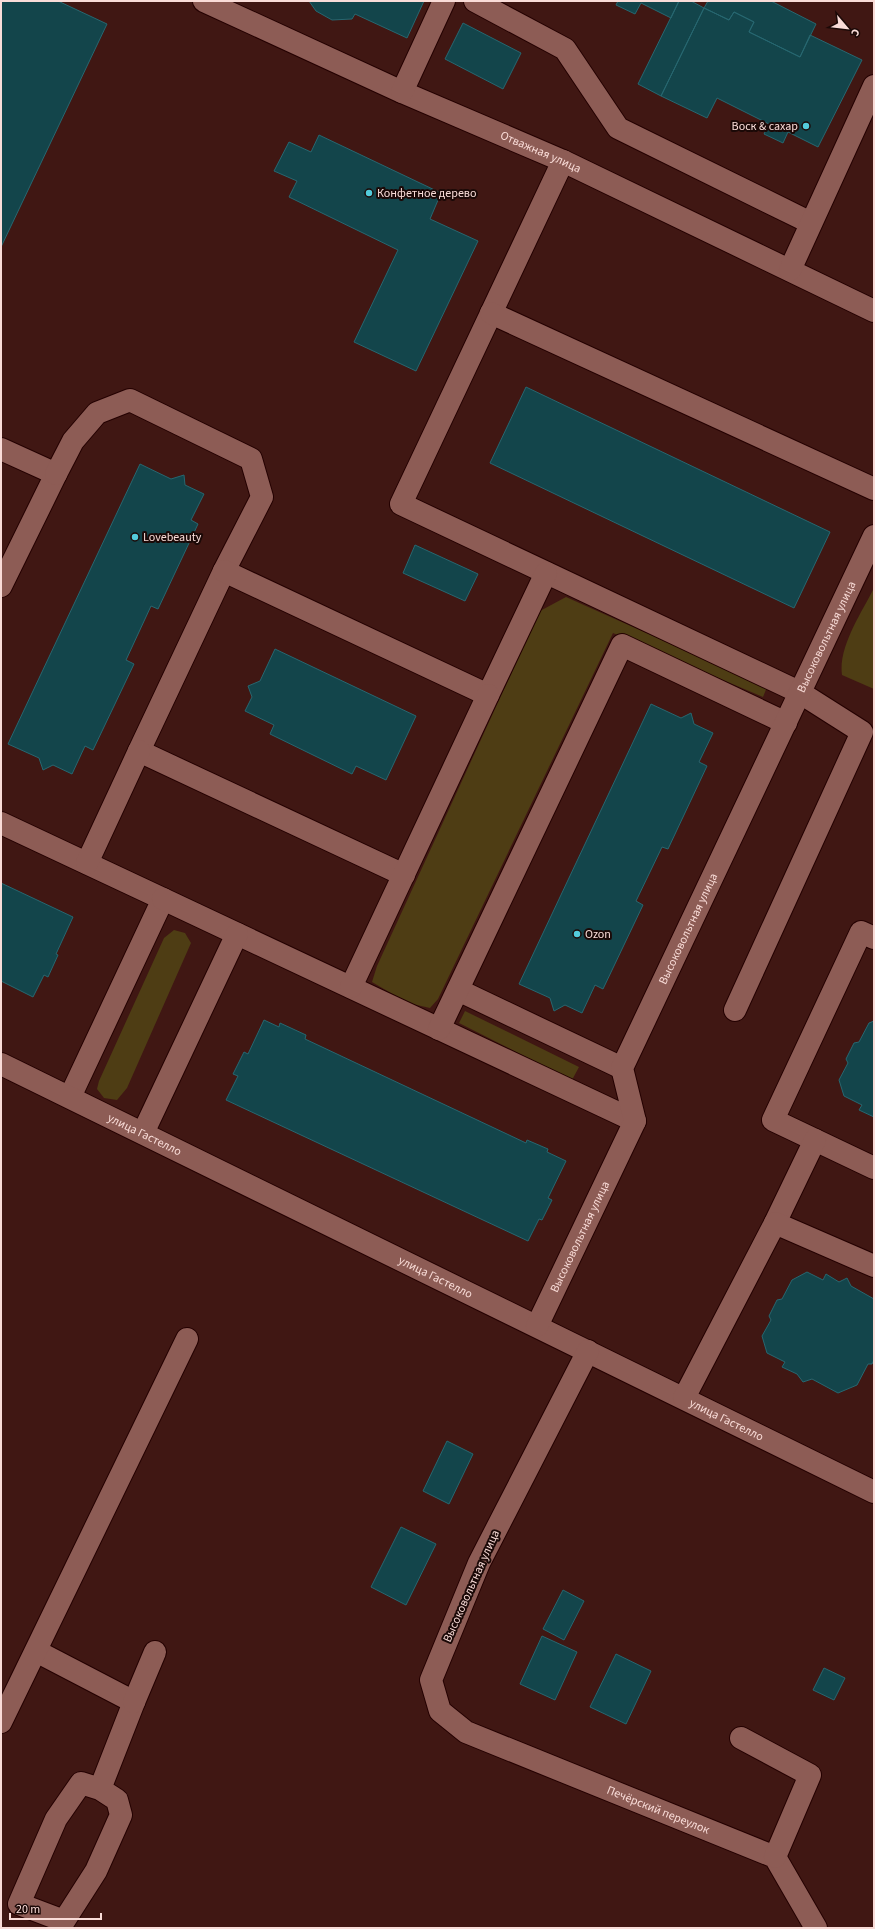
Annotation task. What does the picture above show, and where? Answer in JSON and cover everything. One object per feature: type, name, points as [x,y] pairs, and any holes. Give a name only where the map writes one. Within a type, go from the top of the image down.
[{"type":"street","name":"Отважная улица","points":[[205,1],[402,92],[563,161],[874,311]]},
{"type":"street","points":[[402,92],[444,1]]},
{"type":"street","points":[[475,1],[565,49],[618,128],[812,223]]},
{"type":"street","points":[[790,270],[874,86]]},
{"type":"street","points":[[563,161],[401,504],[799,692],[862,732],[735,1010]]},
{"type":"street","points":[[491,313],[874,489]]},
{"type":"street","points":[[1,586],[73,441],[97,413],[130,400],[251,459],[262,497],[224,571],[86,863]]},
{"type":"street","points":[[1,449],[56,474]]},
{"type":"street","name":"Высоковольтная улица","points":[[622,1068],[874,536]]},
{"type":"street","points":[[224,571],[488,695]]},
{"type":"street","points":[[351,987],[546,573]]},
{"type":"street","points":[[439,1029],[622,645],[786,723]]},
{"type":"street","points":[[139,751],[404,875]]},
{"type":"street","points":[[1,823],[635,1121]]},
{"type":"street","points":[[70,1097],[163,899]]},
{"type":"street","points":[[874,938],[862,932],[772,1120],[874,1168]]},
{"type":"street","points":[[143,1133],[237,934]]},
{"type":"street","points":[[458,990],[622,1068],[635,1121]]},
{"type":"street","name":"улица Гастелло","points":[[1,1064],[873,1489]]},
{"type":"street","name":"Высоковольтная улица","points":[[537,1326],[635,1121]]},
{"type":"street","points":[[684,1398],[775,1223],[815,1140]]},
{"type":"street","points":[[775,1223],[874,1266]]},
{"type":"street","points":[[1,1722],[187,1339]]},
{"type":"street","name":"Высоковольтная улица","points":[[466,1732],[440,1711],[431,1680],[479,1563],[588,1350]]},
{"type":"street","points":[[36,1651],[134,1702]]},
{"type":"street","points":[[100,1789],[155,1652]]},
{"type":"street","name":"Печёрский переулок","points":[[466,1732],[775,1857]]},
{"type":"street","points":[[741,1738],[810,1775],[775,1857],[816,1928]]},
{"type":"street","points":[[81,1783],[100,1789],[117,1800],[121,1815],[96,1871],[64,1921],[19,1904],[56,1818],[81,1783]]},
{"type":"shaded area","points":[[874,588],[874,689],[842,675],[842,664],[847,641]]},
{"type":"shaded area","points":[[566,597],[767,687],[763,697],[613,633],[438,999],[430,1008],[408,1003],[372,982],[377,966],[540,611]]},
{"type":"shaded area","points":[[174,930],[185,933],[191,943],[127,1088],[117,1100],[104,1098],[97,1089],[99,1081],[164,938]]},
{"type":"shaded area","points":[[465,1011],[579,1067],[572,1080],[459,1023]]},
{"type":"building","points":[[1,1],[58,1],[107,24],[1,247]]},
{"type":"building","points":[[309,1],[424,1],[407,38],[355,14],[352,19],[332,20],[316,11]]},
{"type":"building","points":[[618,1],[679,1],[671,18],[641,3],[635,14],[616,5]]},
{"type":"building","points":[[679,1],[691,1],[704,8],[661,96],[638,84]]},
{"type":"building","points":[[708,1],[771,1],[816,24],[800,57],[749,32],[754,22],[734,12],[729,20],[704,8]]},
{"type":"building","points":[[704,8],[729,20],[734,12],[754,22],[749,32],[800,57],[810,35],[862,60],[818,147],[788,132],[783,143],[764,134],[769,124],[717,98],[707,118],[661,96]]},
{"type":"building","points":[[463,23],[521,53],[503,89],[445,59]]},
{"type":"building","points":[[319,135],[441,193],[430,219],[478,241],[416,371],[354,342],[398,250],[289,197],[297,181],[274,171],[289,142],[311,152]]},
{"type":"building","points":[[526,387],[830,532],[794,608],[490,463]]},
{"type":"building","points":[[140,464],[171,479],[184,475],[185,485],[204,494],[191,520],[198,524],[158,609],[151,606],[126,660],[134,664],[93,750],[85,746],[72,774],[53,765],[43,770],[39,758],[8,744]]},
{"type":"building","points":[[415,545],[478,574],[465,601],[403,573]]},
{"type":"building","points":[[275,649],[416,716],[386,780],[356,766],[352,774],[270,734],[274,725],[245,711],[252,697],[248,686],[260,681]]},
{"type":"building","points":[[651,704],[681,718],[691,713],[694,724],[713,733],[699,762],[707,766],[668,849],[662,847],[636,901],[643,905],[603,989],[595,985],[582,1013],[565,1005],[554,1011],[550,998],[519,984]]},
{"type":"building","points":[[1,883],[73,917],[56,954],[58,955],[48,977],[44,975],[33,997],[1,981]]},
{"type":"building","points":[[264,1020],[279,1027],[280,1023],[306,1035],[305,1039],[526,1143],[527,1140],[548,1149],[547,1152],[566,1161],[548,1198],[552,1200],[542,1220],[539,1219],[528,1241],[226,1100],[238,1076],[233,1074],[244,1052],[248,1054]]},
{"type":"building","points":[[874,1021],[874,1117],[859,1110],[862,1105],[844,1096],[839,1080],[848,1063],[846,1059],[854,1043],[859,1042],[869,1023]]},
{"type":"building","points":[[807,1272],[823,1280],[826,1274],[839,1282],[847,1278],[851,1286],[874,1299],[874,1360],[872,1364],[868,1364],[857,1385],[838,1393],[812,1379],[803,1382],[797,1374],[782,1367],[785,1362],[767,1353],[762,1336],[771,1320],[769,1316],[777,1300],[782,1299],[792,1280]]},
{"type":"building","points":[[447,1441],[473,1454],[449,1504],[423,1491]]},
{"type":"building","points":[[401,1527],[436,1544],[406,1605],[371,1587]]},
{"type":"building","points":[[563,1590],[584,1601],[564,1640],[543,1629]]},
{"type":"building","points":[[542,1636],[577,1652],[555,1700],[520,1684]]},
{"type":"building","points":[[616,1654],[651,1671],[626,1724],[590,1707]]},
{"type":"building","points":[[824,1668],[845,1678],[834,1700],[813,1690]]},
{"type":"place","name":"Воск & сахар","points":[[806,126]]},
{"type":"place","name":"Конфетное дерево","points":[[369,193]]},
{"type":"place","name":"Lovebeauty","points":[[135,537]]},
{"type":"place","name":"Ozon","points":[[577,934]]}]
